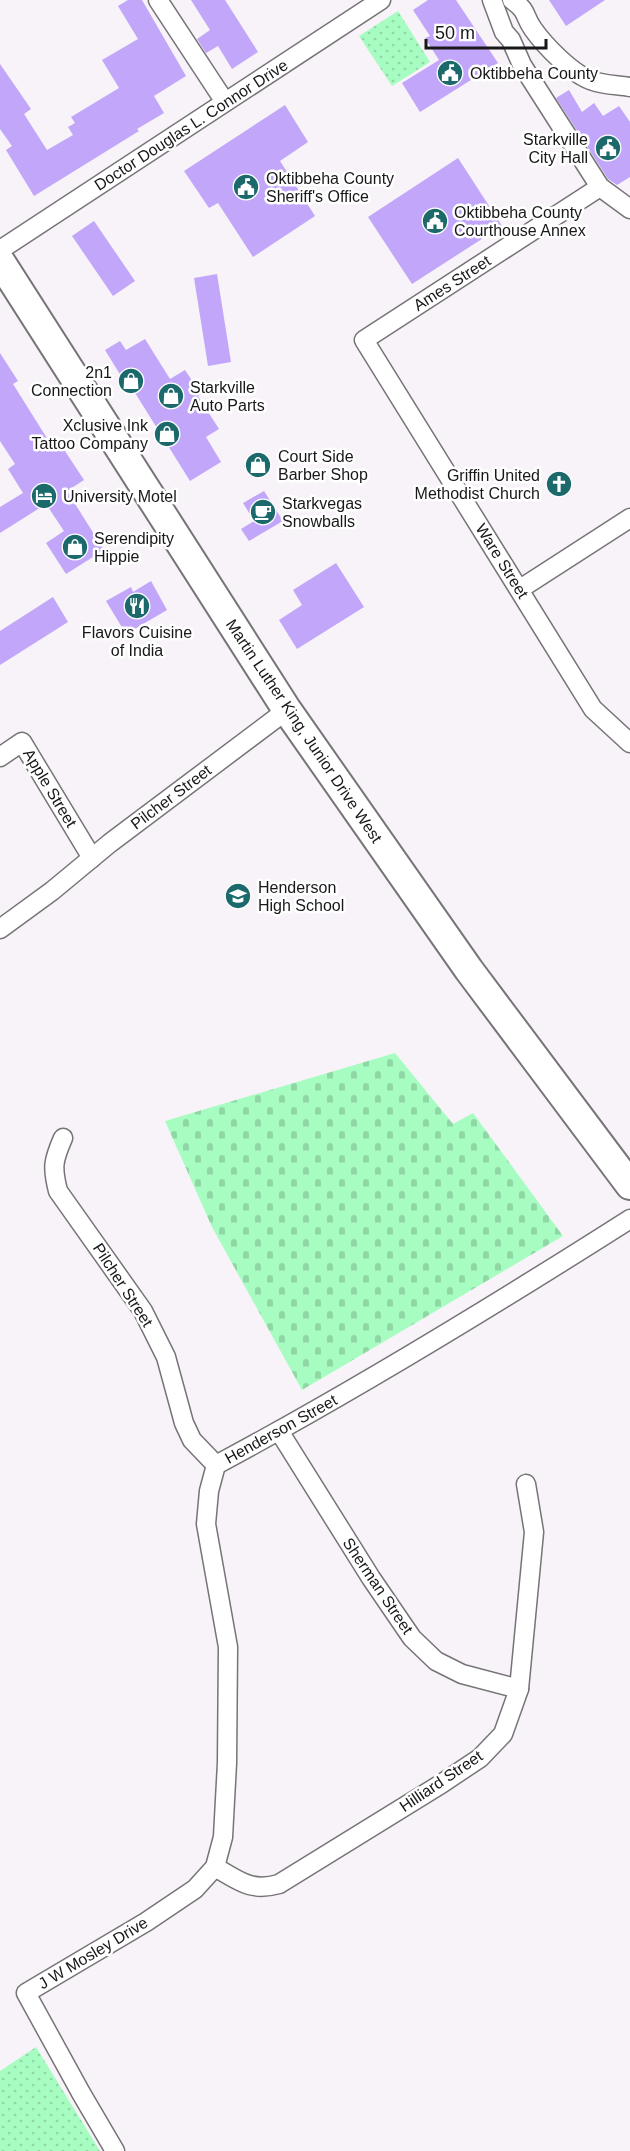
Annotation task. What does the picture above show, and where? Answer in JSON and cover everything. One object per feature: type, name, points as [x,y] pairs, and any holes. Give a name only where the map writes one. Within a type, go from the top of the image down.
[{"type":"main road","name":"Martin Luther King, Junior Drive West","points":[[0,261],[287,710],[469,970],[630,1185]]},
{"type":"street","points":[[158,0],[225,102]]},
{"type":"street","name":"Doctor Douglas L. Connor Drive","points":[[0,250],[381,0]]},
{"type":"street","points":[[492,0],[504,32],[511,39],[522,66],[600,187],[630,209]]},
{"type":"street","points":[[512,0],[522,7],[532,28],[579,75],[594,82],[630,87]]},
{"type":"street","points":[[511,39],[518,40],[529,33],[532,28]]},
{"type":"street","name":"Ames Street","points":[[364,340],[600,187]]},
{"type":"street","name":"Ware Street","points":[[364,340],[593,709],[630,742]]},
{"type":"street","points":[[520,589],[630,518]]},
{"type":"street","name":"Pilcher Street","points":[[0,929],[287,710]]},
{"type":"street","name":"Apple Street","points":[[0,757],[22,742],[92,858]]},
{"type":"street","name":"Pilcher Street","points":[[63,1138],[56,1154],[53,1171],[58,1191],[143,1311],[166,1357],[184,1423],[192,1440],[216,1465]]},
{"type":"street","name":"Henderson Street","points":[[215,1867],[223,1837],[227,1763],[228,1647],[206,1524],[209,1491],[216,1465],[279,1431],[501,1300],[630,1219]]},
{"type":"street","name":"Sherman Street","points":[[279,1431],[371,1578],[412,1638],[436,1661],[462,1674],[519,1689]]},
{"type":"street","name":"Hilliard Street","points":[[215,1867],[243,1884],[264,1888],[279,1884],[480,1758],[503,1734],[519,1689],[534,1532],[526,1484]]},
{"type":"street","name":"J W Mosley Drive","points":[[115,2151],[26,1993],[166,1909],[195,1889],[215,1867]]},
{"type":"green space","points":[[398,11],[430,62],[392,86],[359,36]]},
{"type":"green space","points":[[395,1053],[453,1124],[473,1113],[563,1236],[302,1390],[212,1227],[165,1121]]},
{"type":"green space","points":[[36,2047],[100,2151],[0,2151],[0,2071]]},
{"type":"building","points":[[128,0],[142,0],[186,76],[154,96],[164,113],[34,196],[6,150],[12,146],[0,129],[0,64],[31,109],[24,114],[47,150],[73,135],[68,127],[75,123],[71,117],[119,88],[102,60],[138,39],[118,6]]},
{"type":"building","points":[[191,0],[225,0],[258,52],[232,69],[218,46],[206,53],[197,39],[210,30]]},
{"type":"building","points":[[428,0],[456,0],[498,63],[420,112],[402,83],[439,60],[425,38],[430,36],[413,10]]},
{"type":"building","points":[[549,0],[605,0],[566,26]]},
{"type":"building","name":"Starkville City Hall","points":[[569,90],[582,112],[594,103],[603,116],[619,106],[630,122],[630,177],[617,185],[608,179],[556,98]]},
{"type":"building","name":"Oktibbeha County Sheriff's Office","points":[[285,105],[308,142],[280,161],[315,216],[253,257],[218,203],[209,208],[184,171]]},
{"type":"building","name":"Oktibbeha County Courthouse Annex","points":[[458,158],[502,226],[412,284],[368,217]]},
{"type":"building","points":[[94,221],[135,281],[113,296],[72,236]]},
{"type":"building","points":[[217,274],[231,362],[208,366],[194,278]]},
{"type":"building","points":[[145,339],[170,379],[185,370],[201,394],[198,396],[219,429],[206,437],[221,462],[190,481],[132,388],[129,389],[105,350],[120,341],[126,350]]},
{"type":"building","points":[[0,353],[18,381],[13,384],[50,443],[57,439],[84,480],[67,491],[104,550],[66,574],[46,543],[64,531],[46,504],[0,533],[0,507],[23,493],[8,469],[15,464],[0,441]]},
{"type":"building","name":"Court Side Barber Shop","points":[[264,453],[271,464],[251,477],[244,466]]},
{"type":"building","name":"Starkvegas Snowballs","points":[[264,491],[283,521],[249,541],[241,529],[254,521],[243,503]]},
{"type":"building","points":[[336,563],[364,607],[297,649],[279,620],[302,605],[293,590]]},
{"type":"building","name":"Flavors Cuisine of India","points":[[151,581],[167,610],[126,634],[106,601],[131,587],[133,592]]},
{"type":"building","points":[[53,597],[68,622],[0,665],[0,631]]},
{"type":"place","name":"Oktibbeha County","points":[[450,73]]},
{"type":"place","name":"Starkville City Hall","points":[[608,148]]},
{"type":"place","name":"Oktibbeha County Sheriff's Office","points":[[246,187]]},
{"type":"place","name":"Oktibbeha County Courthouse Annex","points":[[435,221]]},
{"type":"place","name":"2n1 Connection","points":[[131,381]]},
{"type":"place","name":"Starkville Auto Parts","points":[[171,396]]},
{"type":"place","name":"Xclusive Ink Tattoo Company","points":[[167,434]]},
{"type":"place","name":"Court Side Barber Shop","points":[[258,465]]},
{"type":"place","name":"Griffin United Methodist Church","points":[[559,484]]},
{"type":"place","name":"University Motel","points":[[44,496]]},
{"type":"place","name":"Starkvegas Snowballs","points":[[263,512]]},
{"type":"place","name":"Serendipity Hippie","points":[[75,547]]},
{"type":"place","name":"Flavors Cuisine of India","points":[[137,606]]},
{"type":"place","name":"Henderson High School","points":[[238,896]]}]
